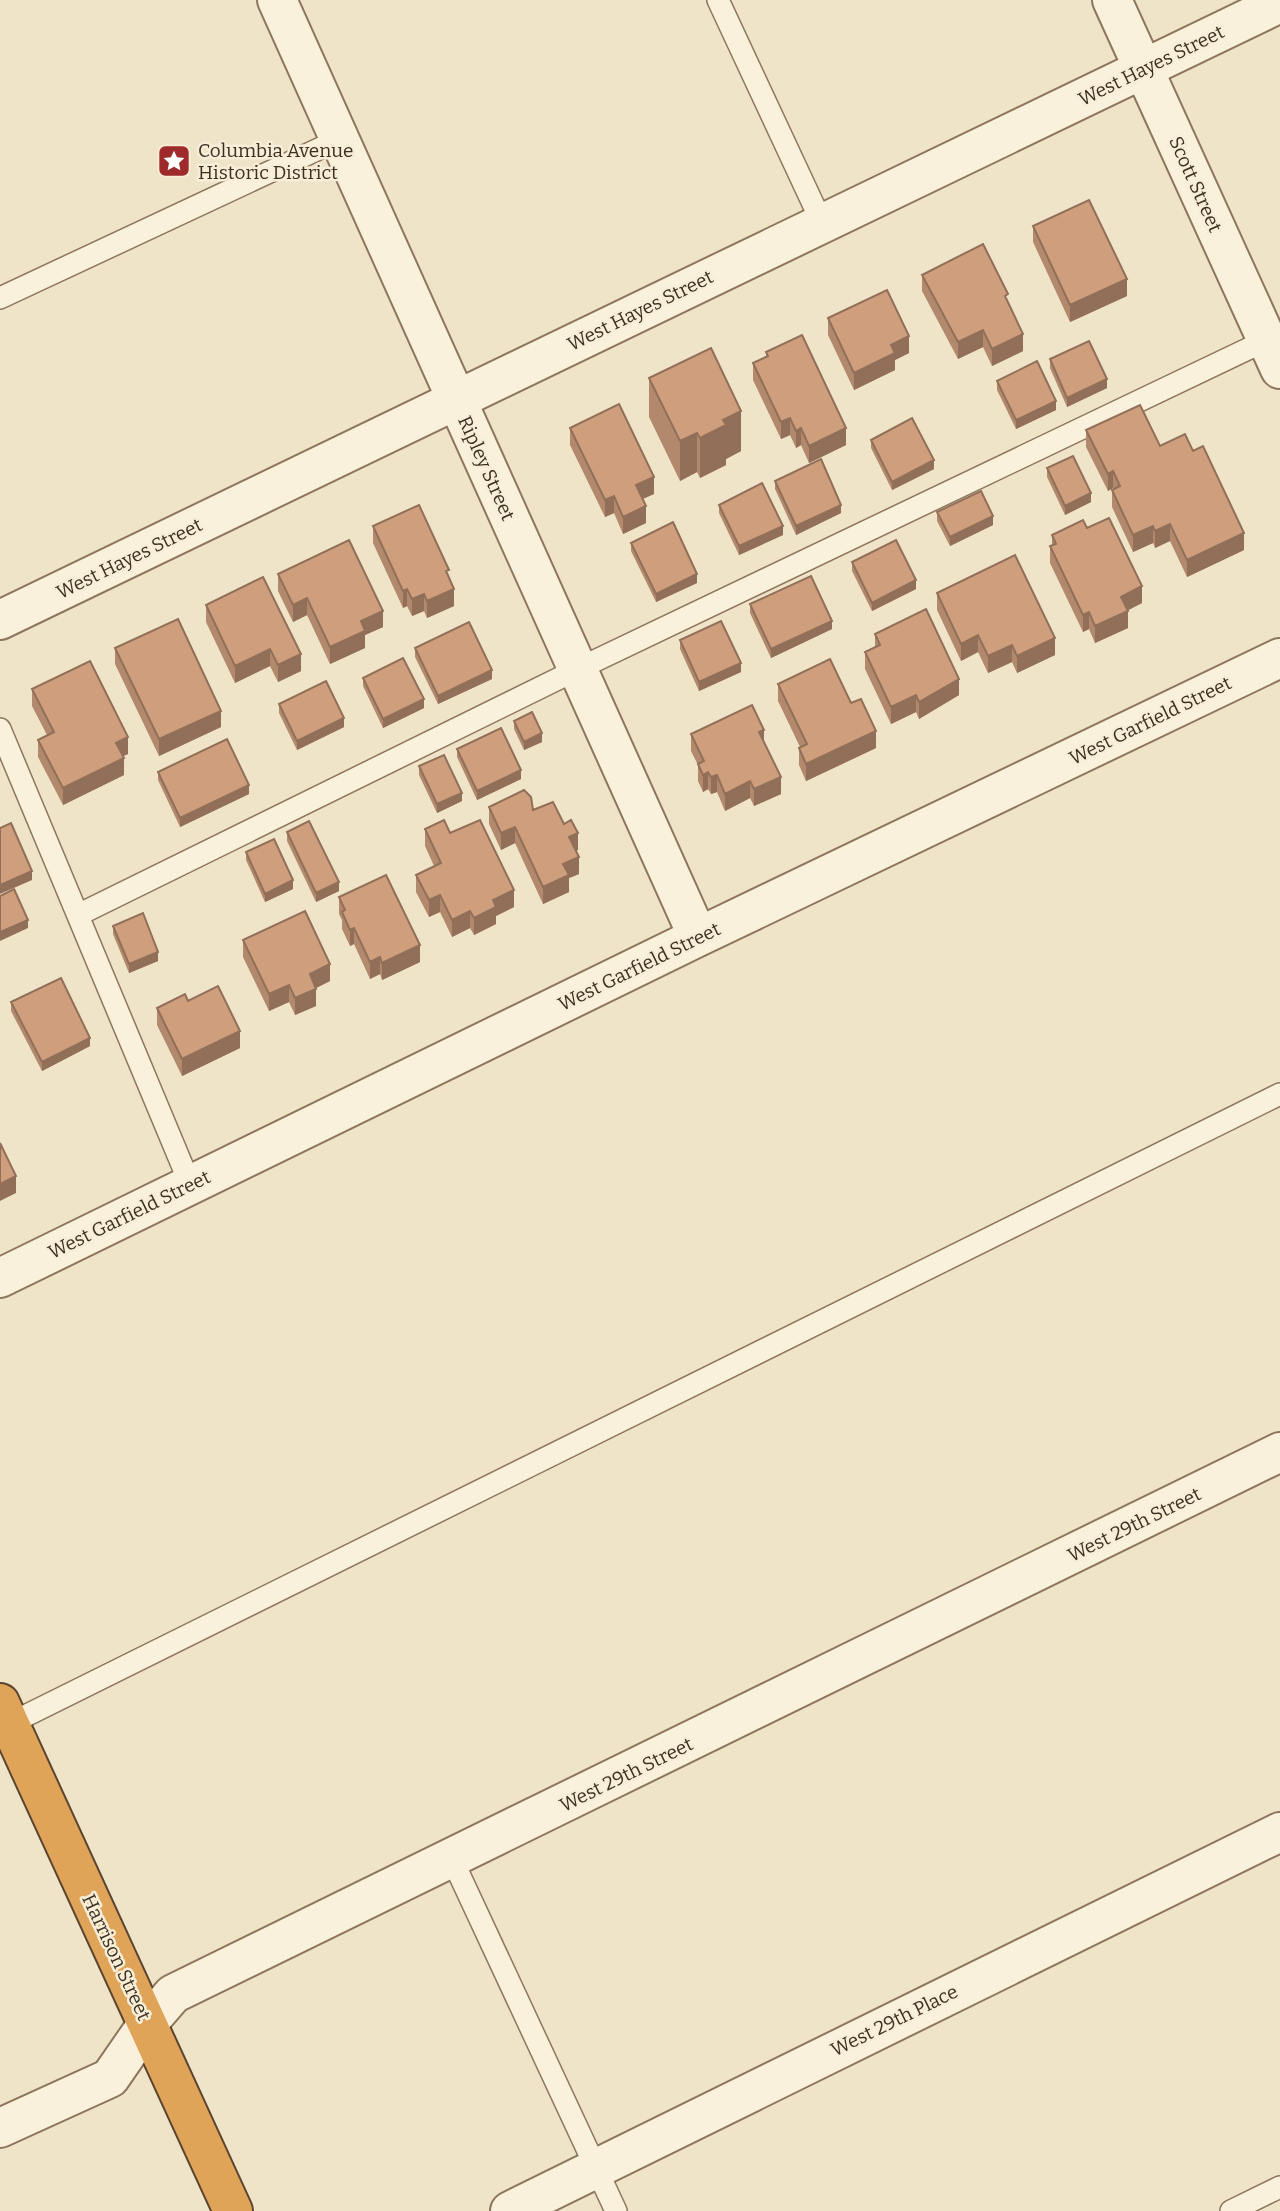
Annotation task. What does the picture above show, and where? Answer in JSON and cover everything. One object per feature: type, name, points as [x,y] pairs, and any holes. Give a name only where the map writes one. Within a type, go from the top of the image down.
[{"type":"highway","name":"Harrison Street","points":[[5,1714],[233,2211]]},
{"type":"street","name":"Ripley Street","points":[[277,0],[698,937]]},
{"type":"street","name":"Scott Street","points":[[1112,0],[1275,348]]},
{"type":"street","name":"West Hayes Street","points":[[0,620],[1280,3]]},
{"type":"street","name":"West Garfield Street","points":[[0,1278],[698,937],[1280,658]]},
{"type":"street","name":"West 29th Street","points":[[0,2128],[110,2078],[148,2023],[173,1994],[1280,1452]]},
{"type":"street","name":"West 29th Place","points":[[510,2211],[1280,1832]]},
{"type":"lane","points":[[718,0],[822,223]]},
{"type":"lane","points":[[0,299],[338,140]]},
{"type":"lane","points":[[78,915],[578,669],[1275,348]]},
{"type":"lane","points":[[0,729],[190,1184]]},
{"type":"lane","points":[[5,1714],[1280,1094]]},
{"type":"lane","points":[[452,1859],[616,2211]]},
{"type":"lane","points":[[1231,2211],[1280,2187]]},
{"type":"building","points":[[1089,200],[1127,279],[1070,305],[1033,226]]},
{"type":"building","points":[[983,244],[1008,294],[1005,296],[1023,334],[992,349],[983,330],[958,342],[922,275]]},
{"type":"building","points":[[887,290],[909,336],[891,345],[895,353],[854,373],[828,318]]},
{"type":"building","points":[[802,335],[846,428],[809,446],[801,428],[796,431],[790,418],[781,422],[753,363],[768,356],[766,352]]},
{"type":"building","points":[[1089,341],[1107,379],[1067,398],[1050,359]]},
{"type":"building","points":[[711,348],[741,411],[723,420],[726,425],[700,438],[697,433],[680,441],[649,378]]},
{"type":"building","points":[[1037,361],[1056,401],[1016,420],[997,381]]},
{"type":"building","points":[[619,404],[654,477],[636,485],[646,506],[623,517],[614,496],[605,500],[570,428]]},
{"type":"building","points":[[1140,405],[1160,446],[1185,434],[1193,451],[1203,446],[1244,533],[1187,560],[1170,524],[1155,531],[1153,526],[1133,535],[1112,490],[1120,486],[1113,471],[1108,474],[1086,430]]},
{"type":"building","points":[[912,418],[934,460],[892,482],[871,440]]},
{"type":"building","points":[[1073,456],[1091,493],[1065,506],[1047,468]]},
{"type":"building","points":[[821,459],[841,505],[796,526],[775,481]]},
{"type":"building","points":[[762,483],[783,526],[739,546],[719,505]]},
{"type":"building","points":[[981,491],[993,516],[950,537],[937,512]]},
{"type":"building","points":[[419,505],[449,570],[446,571],[454,589],[427,601],[424,594],[412,599],[407,589],[403,591],[373,526]]},
{"type":"building","points":[[1109,518],[1142,586],[1121,597],[1128,611],[1095,626],[1089,612],[1083,615],[1050,546],[1056,544],[1052,535],[1083,520],[1087,528]]},
{"type":"building","points":[[673,522],[697,574],[656,594],[631,543]]},
{"type":"building","points":[[349,540],[383,611],[361,621],[365,631],[330,647],[307,598],[293,605],[278,574]]},
{"type":"building","points":[[896,540],[916,580],[872,603],[852,562]]},
{"type":"building","points":[[1015,555],[1055,638],[1017,656],[1012,645],[988,656],[978,635],[961,644],[937,593]]},
{"type":"building","points":[[811,576],[832,621],[771,649],[750,604]]},
{"type":"building","points":[[263,577],[301,654],[278,665],[270,649],[235,666],[206,605]]},
{"type":"building","points":[[926,609],[959,679],[919,702],[916,695],[891,707],[865,652],[880,645],[875,634]]},
{"type":"building","points":[[178,619],[221,711],[159,739],[115,648]]},
{"type":"building","points":[[721,621],[741,663],[699,682],[680,640]]},
{"type":"building","points":[[469,622],[492,670],[438,696],[415,648]]},
{"type":"building","points":[[403,658],[424,699],[383,719],[363,678]]},
{"type":"building","points":[[830,659],[851,703],[861,699],[876,731],[806,764],[799,748],[807,744],[778,684]]},
{"type":"building","points":[[90,661],[128,737],[116,743],[124,758],[63,788],[38,740],[54,732],[32,689]]},
{"type":"building","points":[[326,681],[344,718],[297,741],[279,704]]},
{"type":"building","points":[[752,705],[764,730],[759,732],[781,777],[754,789],[750,781],[725,794],[717,775],[711,777],[708,772],[703,775],[698,764],[704,761],[691,734]]},
{"type":"building","points":[[532,712],[542,733],[524,742],[514,721]]},
{"type":"building","points":[[501,728],[521,770],[477,791],[457,749]]},
{"type":"building","points":[[227,739],[249,785],[180,818],[158,772]]},
{"type":"building","points":[[444,755],[462,793],[437,804],[419,766]]},
{"type":"building","points":[[524,790],[531,797],[533,810],[553,802],[564,824],[571,820],[578,833],[569,837],[579,857],[563,864],[569,875],[543,887],[515,827],[501,833],[489,807]]},
{"type":"building","points":[[444,820],[450,833],[480,820],[514,890],[493,900],[496,907],[474,918],[470,911],[452,920],[440,895],[429,900],[416,875],[441,863],[425,829]]},
{"type":"building","points":[[309,821],[339,882],[316,893],[287,832]]},
{"type":"building","points":[[11,823],[32,871],[0,885],[0,828]]},
{"type":"building","points":[[274,839],[293,880],[265,894],[246,852]]},
{"type":"building","points":[[386,875],[420,945],[382,963],[380,957],[370,962],[354,928],[350,930],[339,897]]},
{"type":"building","points":[[14,889],[28,920],[0,932],[0,896]]},
{"type":"building","points":[[305,911],[330,964],[310,974],[316,989],[295,998],[289,985],[269,994],[243,940]]},
{"type":"building","points":[[143,913],[158,952],[129,964],[113,926]]},
{"type":"building","points":[[61,978],[90,1038],[42,1062],[11,1002]]},
{"type":"building","points":[[218,986],[240,1031],[182,1059],[157,1008],[185,994],[188,1001]]},
{"type":"building","points":[[0,1143],[16,1176],[0,1184]]},
{"type":"place","name":"Columbia Avenue Historic District","points":[[174,161]]}]
